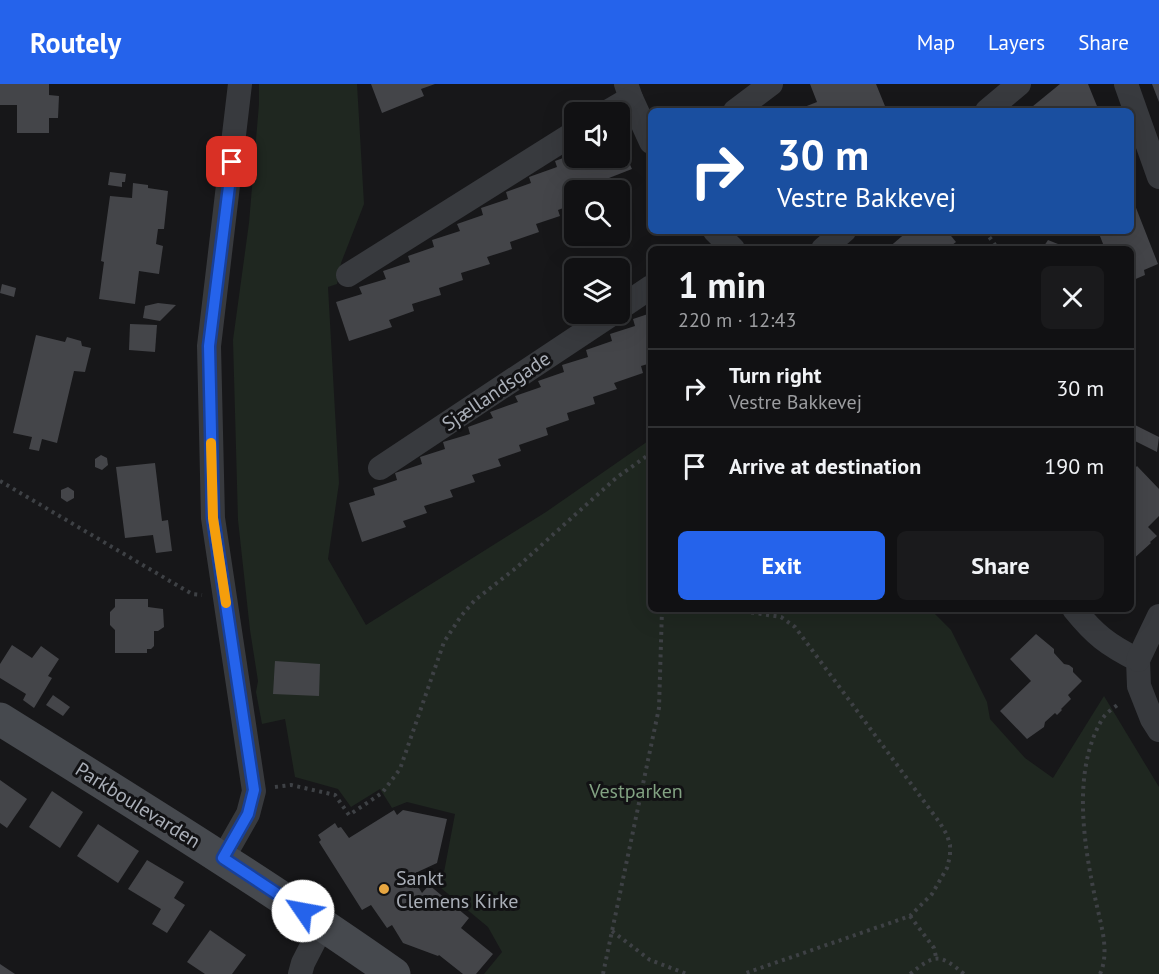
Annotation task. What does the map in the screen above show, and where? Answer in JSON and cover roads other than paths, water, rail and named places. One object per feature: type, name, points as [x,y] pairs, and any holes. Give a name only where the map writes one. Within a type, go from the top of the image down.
[{"type":"street","points":[[223,858],[248,814],[254,790],[213,518],[209,346],[240,84]]},
{"type":"street","points":[[739,108],[771,84]]},
{"type":"street","points":[[991,108],[1019,84]]},
{"type":"street","points":[[1126,84],[1159,177]]},
{"type":"street","points":[[617,102],[628,91],[648,135]]},
{"type":"street","points":[[348,275],[564,139]]},
{"type":"street","points":[[826,246],[840,234]]},
{"type":"street","points":[[630,301],[648,289]]},
{"type":"street","name":"Sjællandsgade","points":[[380,468],[597,324]]},
{"type":"street","points":[[1077,612],[1096,635],[1113,648],[1138,660]]},
{"type":"street","points":[[1159,616],[1138,660],[1139,686],[1159,730]]},
{"type":"street","name":"Parkboulevarden","points":[[0,719],[223,858],[394,974]]},
{"type":"street","points":[[300,974],[303,963],[323,924]]},
{"type":"place","name":"Sankt Clemens Kirke","points":[[384,889]]},
{"type":"park label","name":"Vestparken","points":[[636,791]]}]
